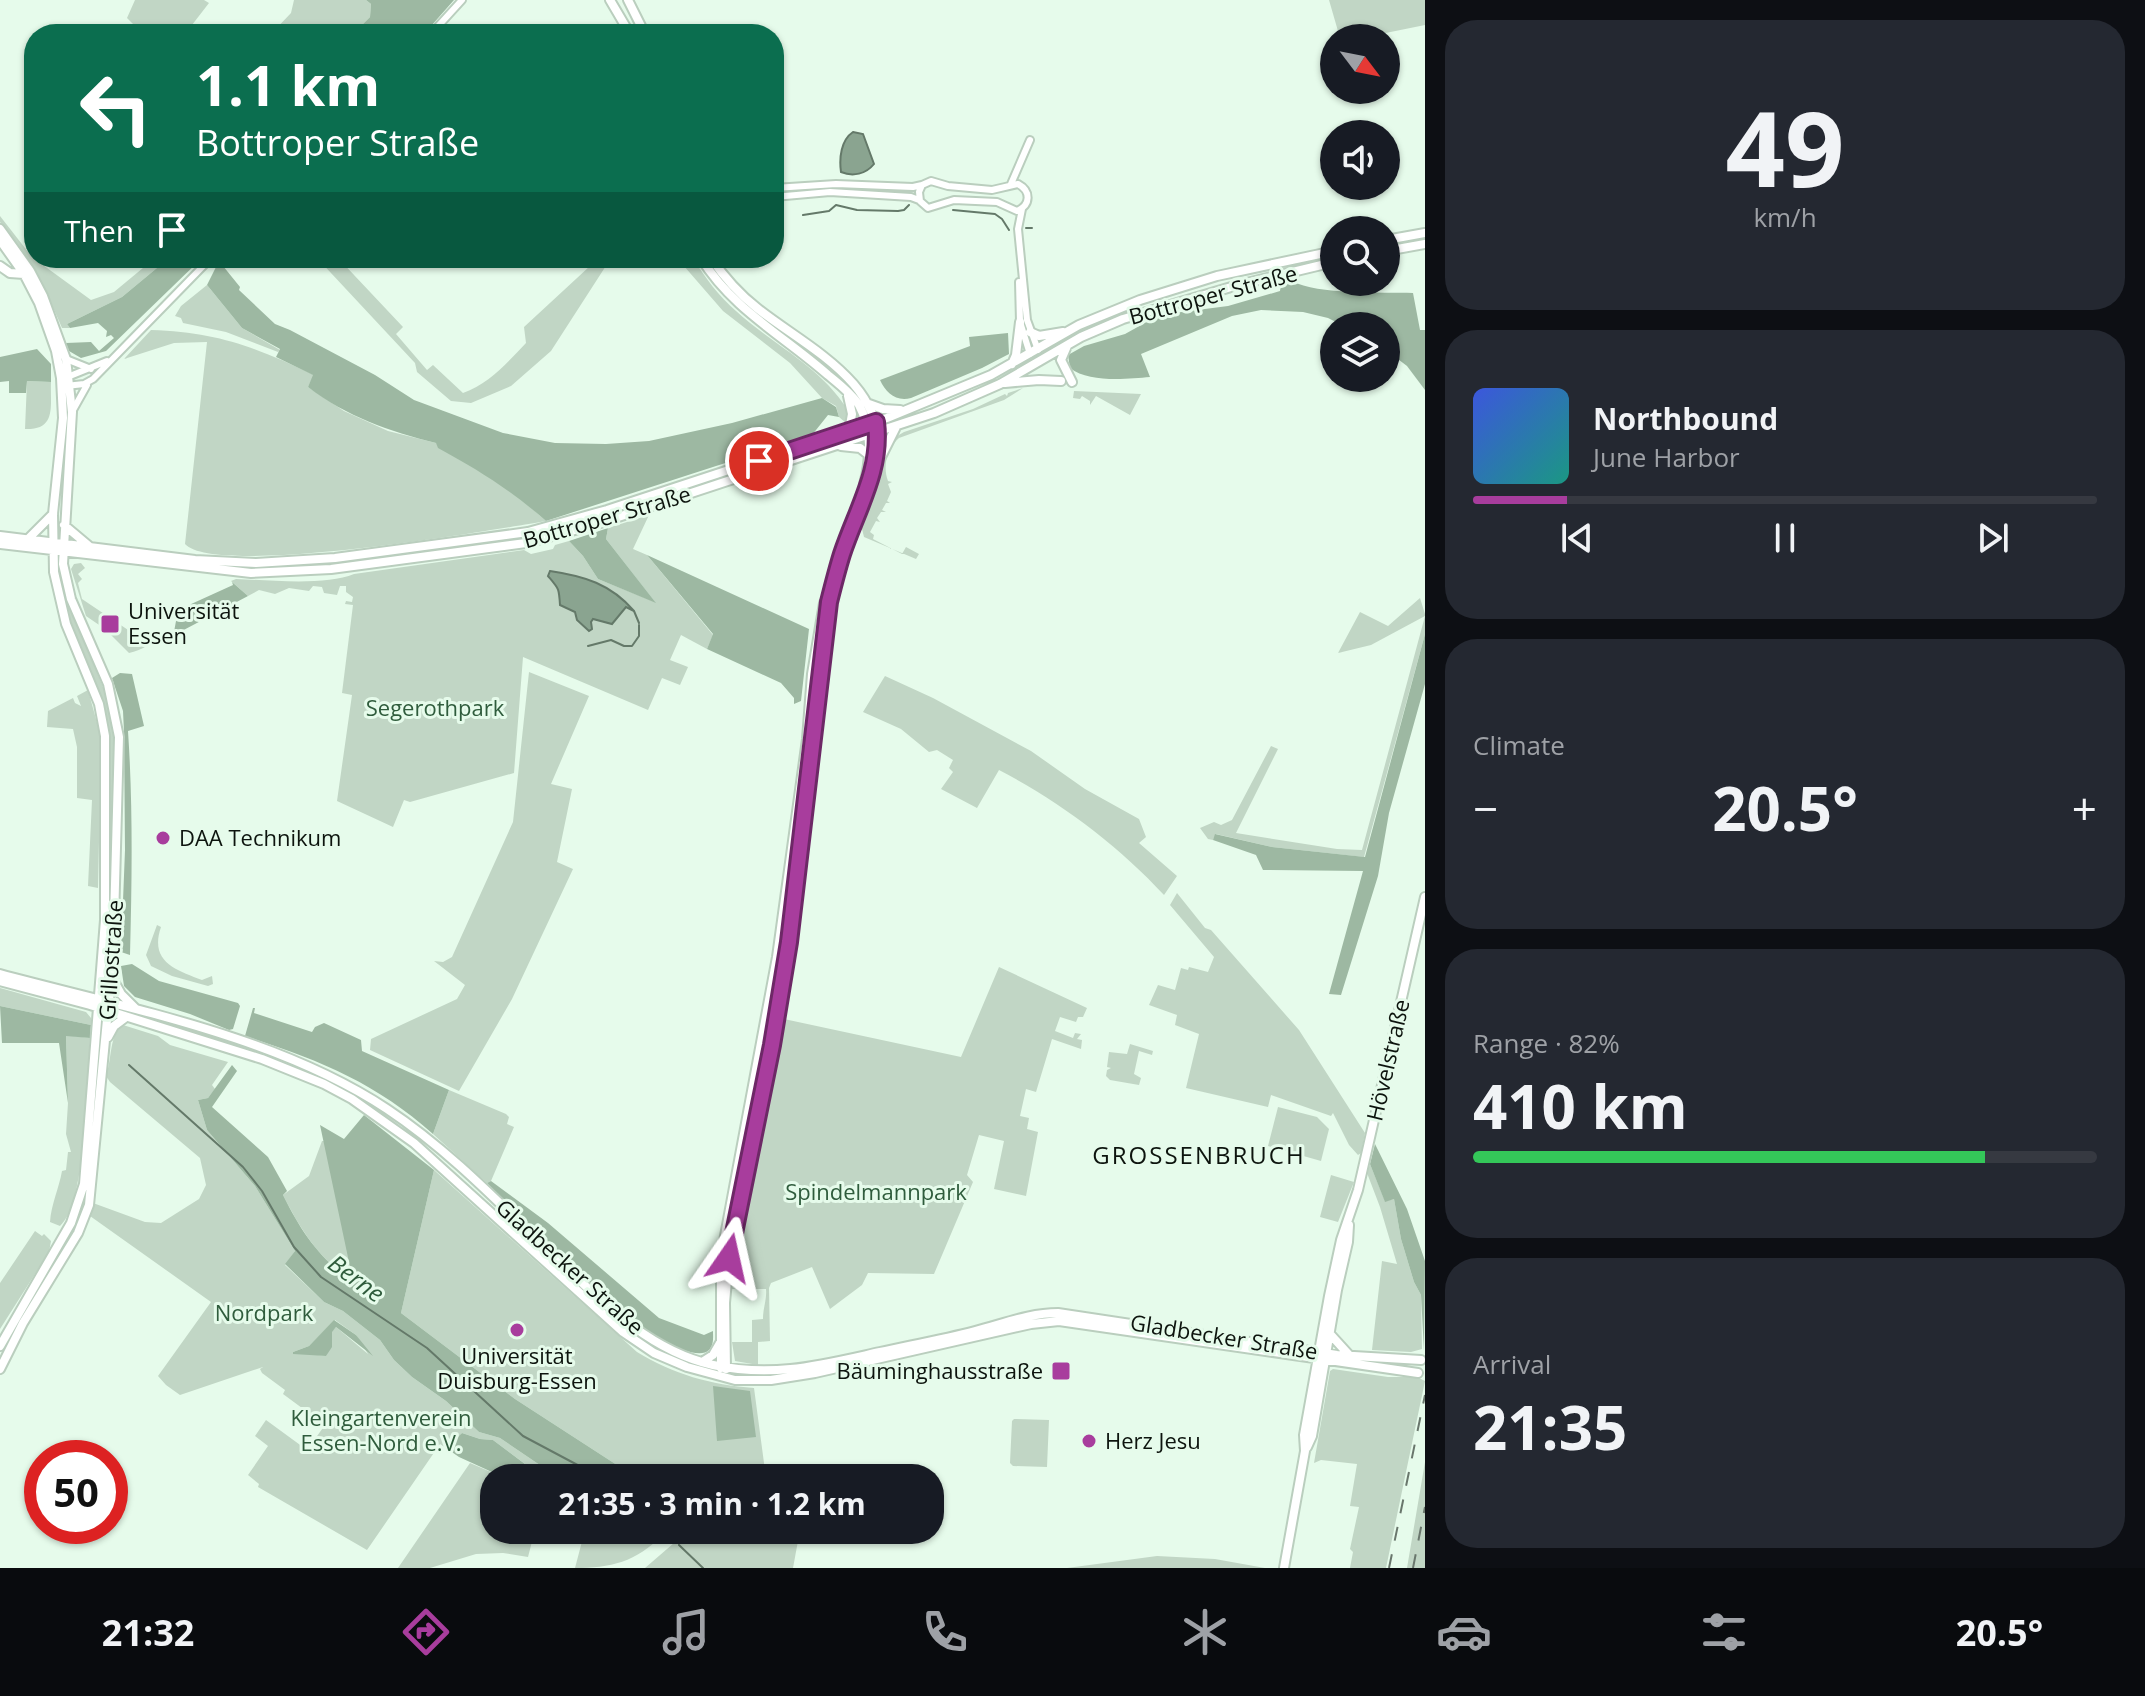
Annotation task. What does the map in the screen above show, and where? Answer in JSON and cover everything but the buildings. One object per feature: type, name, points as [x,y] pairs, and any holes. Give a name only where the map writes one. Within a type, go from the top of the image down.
[{"type":"main road","points":[[610,0],[624,24]]},
{"type":"main road","points":[[628,0],[640,24]]},
{"type":"main road","points":[[0,229],[24,263]]},
{"type":"main road","points":[[1400,237],[1425,233]]},
{"type":"main road","points":[[0,240],[24,274],[46,318],[65,382]]},
{"type":"main road","points":[[1400,248],[1425,244]]},
{"type":"main road","name":"Bottroper Straße","points":[[176,562],[242,572],[292,572],[526,543],[594,525],[836,445],[1012,364],[1099,316],[1150,296],[1226,274],[1320,255]]},
{"type":"main road","points":[[1292,272],[1295,264],[1320,258]]},
{"type":"main road","name":"Bottroper Straße","points":[[176,562],[291,562],[528,532],[583,518],[849,431],[896,426],[1000,384],[1106,326],[1162,306],[1320,265]]},
{"type":"main road","points":[[0,266],[10,273],[24,274]]},
{"type":"main road","points":[[28,268],[43,296],[66,359],[65,382]]},
{"type":"main road","points":[[709,268],[736,302],[844,388],[872,428],[864,483],[817,636],[808,729],[777,957],[725,1257],[728,1365],[722,1377]]},
{"type":"main road","points":[[720,268],[745,298],[858,388],[869,404],[875,469]]},
{"type":"main road","points":[[1012,364],[1016,356],[1020,322]]},
{"type":"main road","points":[[1030,332],[1039,336],[1068,331]]},
{"type":"main road","points":[[1067,345],[1061,356],[1072,382]]},
{"type":"main road","points":[[1000,384],[1061,381]]},
{"type":"main road","name":"Grillostraße","points":[[1,1345],[61,1243],[81,1198],[104,1005],[112,977],[118,824],[117,721],[108,684],[71,599],[64,572],[72,412],[65,382]]},
{"type":"main road","name":"Grillostraße","points":[[0,1369],[23,1323],[78,1233],[89,1205],[106,1042],[105,736],[99,704],[60,604],[53,546],[65,382]]},
{"type":"main road","points":[[844,388],[852,411],[849,431]]},
{"type":"main road","points":[[869,404],[905,411]]},
{"type":"main road","points":[[728,1365],[720,1343],[719,1278],[756,1127],[789,942],[829,602],[843,544],[896,426]]},
{"type":"main road","points":[[836,445],[860,448],[869,456]]},
{"type":"main road","points":[[28,539],[53,514]]},
{"type":"main road","points":[[64,525],[90,546]]},
{"type":"main road","points":[[526,543],[528,532]]},
{"type":"main road","points":[[0,536],[63,548],[176,562]]},
{"type":"main road","points":[[0,544],[53,546]]},
{"type":"main road","points":[[63,548],[90,546],[176,562]]},
{"type":"main road","name":"Hövelstraße","points":[[1284,1568],[1305,1451],[1304,1435],[1340,1245],[1361,1177],[1425,897]]},
{"type":"main road","name":"Gladbecker Straße","points":[[0,974],[104,1005],[126,1017],[283,1067],[352,1099],[414,1143],[623,1332],[670,1361],[722,1377],[747,1381],[793,1378],[1048,1322],[1087,1324],[1321,1356],[1421,1360]]},
{"type":"main road","points":[[112,977],[121,994],[136,1009]]},
{"type":"main road","name":"Gladbecker Straße","points":[[0,981],[104,1005],[136,1009],[301,1062],[366,1095],[423,1135],[631,1325],[664,1347],[702,1362],[770,1372],[793,1370],[1047,1313],[1084,1316],[1418,1373]]},
{"type":"main road","points":[[106,1042],[114,1026],[126,1017]]},
{"type":"main road","points":[[748,1117],[756,1127]]},
{"type":"main road","name":"Hövelstraße","points":[[1321,1356],[1330,1334],[1349,1222]]},
{"type":"main road","points":[[719,1278],[723,1270],[727,1271]]},
{"type":"main road","points":[[1330,1334],[1350,1356]]},
{"type":"main road","points":[[702,1362],[713,1355],[720,1343]]},
{"type":"street","points":[[440,24],[462,0]]},
{"type":"street","points":[[1011,184],[1030,140]]},
{"type":"street","points":[[1017,173],[1020,185]]},
{"type":"street","points":[[784,187],[836,184],[913,187],[931,181],[948,186],[999,190],[1011,184],[1020,185],[1026,190],[1028,198],[1022,208],[1018,229],[1020,322],[1034,352]]},
{"type":"street","points":[[919,200],[922,185]]},
{"type":"street","points":[[784,196],[830,192],[911,197],[931,208],[954,200],[997,202],[1011,210],[1018,229]]},
{"type":"street","points":[[1011,210],[1022,208]]},
{"type":"street","points":[[1020,259],[1034,352]]},
{"type":"street","points":[[72,412],[89,382],[201,268]]},
{"type":"street","points":[[66,359],[91,369]]},
{"type":"street","points":[[65,382],[110,359]]},
{"type":"street","points":[[65,382],[89,382]]},
{"type":"green space","points":[[135,0],[204,0],[209,3],[193,24],[133,24],[127,18]]},
{"type":"green space","points":[[294,0],[366,0],[371,4],[370,17],[363,24],[281,24],[291,13]]},
{"type":"green space","points":[[1329,0],[1425,0],[1425,25],[1400,30],[1400,24],[1336,24]]},
{"type":"green space","points":[[0,216],[24,247],[24,255],[19,247],[0,222]]},
{"type":"green space","points":[[32,268],[47,268],[91,300],[114,292],[143,268],[157,268],[122,297],[67,324],[70,328],[62,328]]},
{"type":"green space","points":[[326,268],[347,268],[403,327],[396,334],[427,370],[433,365],[463,393],[489,378],[512,358],[526,343],[524,327],[588,268],[605,268],[551,351],[511,386],[471,403],[451,401],[417,372],[415,363]]},
{"type":"green space","points":[[686,268],[700,268],[730,305],[823,380],[847,409],[846,423],[839,417],[836,406],[822,398],[790,363],[723,311]]},
{"type":"green space","points":[[207,285],[242,328],[280,350],[278,352],[226,332],[183,323],[181,318],[175,316],[181,306]]},
{"type":"green space","points":[[151,330],[196,334],[235,343],[314,375],[308,387],[344,411],[388,431],[436,443],[518,496],[546,521],[417,541],[299,554],[247,556],[207,553],[185,544],[207,342],[174,343],[124,359]]},
{"type":"green space","points":[[27,381],[51,382],[51,408],[47,421],[35,428],[25,429]]},
{"type":"green space","points":[[1023,388],[1004,400],[895,442],[886,463],[886,475],[892,482],[888,484],[891,492],[887,501],[890,503],[886,503],[882,510],[886,512],[881,512],[877,518],[880,522],[876,521],[870,532],[874,535],[873,539],[892,549],[864,537],[861,525],[892,439]]},
{"type":"green space","points":[[1074,391],[1141,394],[1130,415],[1096,396],[1090,405],[1090,401],[1082,396],[1080,399],[1073,398]]},
{"type":"green space","name":"Segerothpark","points":[[649,515],[633,549],[647,555],[713,635],[707,649],[681,635],[670,660],[688,667],[680,685],[662,678],[648,710],[523,657],[514,773],[410,802],[404,800],[393,827],[337,801],[352,695],[342,693],[353,605],[345,604],[346,601],[352,602],[353,597],[346,592],[346,586],[340,586],[337,595],[324,593],[322,587],[313,586],[309,591],[289,588],[275,594],[259,590],[248,596],[231,581],[328,580],[524,550],[531,554],[569,541],[598,579],[655,602],[606,539],[608,528]]},
{"type":"green space","points":[[906,547],[919,554],[916,559],[902,553]]},
{"type":"green space","points":[[81,563],[85,568],[78,574],[82,579],[78,583],[82,599],[140,638],[150,639],[159,634],[153,641],[129,653],[105,629],[86,616],[71,569],[74,564]]},
{"type":"green space","points":[[60,588],[110,704],[116,746],[111,912],[107,853],[107,728]]},
{"type":"green space","points":[[1420,598],[1425,616],[1371,645],[1338,653],[1360,612],[1388,626]]},
{"type":"green space","points":[[1425,616],[1425,634],[1364,857],[1272,847],[1216,834],[1213,840],[1208,839],[1200,828],[1214,822],[1221,825],[1232,820],[1271,746],[1278,749],[1236,833],[1362,850]]},
{"type":"green space","points":[[529,672],[589,696],[551,784],[572,789],[557,862],[573,869],[512,999],[459,1091],[370,1050],[371,1039],[457,999],[465,985],[434,961],[443,962],[452,957],[513,822]]},
{"type":"green space","points":[[885,676],[1031,751],[1085,789],[1139,819],[1146,837],[1139,843],[1177,876],[1164,895],[1087,825],[999,770],[977,808],[941,789],[953,772],[949,768],[953,760],[937,750],[929,752],[901,729],[863,712]]},
{"type":"green space","points":[[88,690],[101,749],[98,888],[88,886],[92,800],[77,798],[77,747],[73,729],[47,727],[48,711],[73,698],[81,706],[77,696]]},
{"type":"green space","points":[[1177,893],[1299,1030],[1365,1133],[1361,1153],[1358,1155],[1349,1145],[1333,1113],[1331,1116],[1271,1095],[1268,1107],[1186,1088],[1199,1034],[1175,1025],[1177,1015],[1149,1005],[1158,985],[1175,990],[1181,968],[1208,972],[1214,957],[1170,905]]},
{"type":"green space","points":[[157,925],[161,927],[159,949],[167,963],[202,980],[212,976],[213,984],[208,986],[172,976],[151,966],[146,955]]},
{"type":"green space","name":"Spindelmannpark","points":[[999,967],[1087,1008],[1083,1017],[1078,1017],[1076,1022],[1060,1017],[1055,1031],[1073,1038],[1075,1033],[1081,1034],[1077,1039],[1082,1040],[1081,1049],[1052,1039],[1036,1092],[1026,1089],[1020,1116],[1029,1118],[1027,1129],[1038,1132],[1026,1196],[994,1189],[1004,1141],[979,1135],[967,1175],[973,1182],[934,1274],[868,1273],[862,1285],[830,1309],[812,1267],[771,1283],[770,1341],[758,1342],[758,1365],[735,1361],[732,1342],[752,1342],[752,1320],[763,1319],[766,1289],[731,1289],[784,1019],[961,1057]]},
{"type":"green space","points":[[0,988],[86,1012],[91,1018],[91,1025],[0,1006]]},
{"type":"green space","points":[[123,1025],[158,1036],[170,1045],[228,1062],[212,1085],[215,1089],[208,1098],[198,1100],[207,1130],[255,1186],[295,1251],[285,1265],[324,1302],[343,1311],[380,1340],[394,1360],[412,1377],[446,1401],[479,1432],[500,1438],[538,1464],[525,1464],[493,1440],[462,1433],[446,1448],[440,1444],[367,1550],[258,1487],[259,1484],[248,1475],[268,1446],[255,1436],[266,1420],[307,1450],[325,1425],[283,1394],[285,1390],[262,1373],[260,1369],[263,1367],[180,1395],[158,1376],[211,1302],[90,1216],[93,1203],[145,1222],[161,1223],[199,1199],[206,1185],[200,1158],[106,1076],[115,1035]],"holes":[[[335,1320],[356,1335],[368,1354],[336,1327],[331,1332],[326,1356],[293,1352],[309,1346]]]},
{"type":"green space","points":[[66,1035],[90,1038],[81,1166],[69,1213],[60,1226],[50,1222],[62,1171],[66,1170],[68,1152],[71,1152],[66,1134]]},
{"type":"green space","points":[[1130,1044],[1153,1051],[1152,1055],[1139,1051],[1134,1074],[1141,1078],[1139,1085],[1110,1080],[1106,1076],[1111,1068],[1107,1067],[1109,1052],[1127,1054]]},
{"type":"green space","points":[[449,1090],[506,1114],[509,1117],[507,1124],[514,1127],[491,1181],[487,1183],[433,1134]]},
{"type":"green space","points":[[1278,1107],[1317,1117],[1329,1129],[1321,1161],[1268,1146]]},
{"type":"green space","points":[[322,1141],[325,1141],[354,1281],[321,1254],[283,1195],[309,1176]]},
{"type":"green space","points":[[1370,1164],[1385,1201],[1394,1199],[1401,1239],[1421,1295],[1422,1349],[1411,1352],[1372,1350],[1382,1261],[1397,1264],[1367,1173]]},
{"type":"green space","name":"Universität Duisburg-Essen","points":[[434,1170],[637,1352],[693,1377],[754,1388],[764,1464],[615,1464],[515,1399],[401,1313]]},
{"type":"green space","points":[[1331,1175],[1354,1182],[1338,1222],[1320,1217]]},
{"type":"green space","points":[[35,1231],[51,1241],[49,1252],[0,1329],[0,1283]]},
{"type":"green space","points":[[1330,1371],[1388,1377],[1417,1377],[1425,1381],[1386,1568],[1350,1568],[1353,1552],[1350,1549],[1359,1507],[1350,1506],[1357,1464],[1321,1460],[1314,1463]]},
{"type":"green space","points":[[1014,1419],[1049,1420],[1047,1467],[1013,1466],[1010,1463]]},
{"type":"green space","points":[[1425,1462],[1425,1568],[1407,1568]]},
{"type":"green space","points":[[470,1463],[480,1467],[480,1544],[531,1544],[528,1557],[503,1553],[476,1554],[430,1568],[398,1568]]},
{"type":"green space","points":[[581,1544],[653,1544],[622,1562],[575,1568]]},
{"type":"green space","points":[[673,1544],[797,1544],[793,1568],[645,1568]]},
{"type":"green space","points":[[1157,1556],[1215,1559],[1265,1568],[1067,1568]]},
{"type":"shaded area","points":[[366,0],[454,0],[433,24],[363,24],[370,17],[371,4]]},
{"type":"shaded area","points":[[853,132],[863,134],[874,164],[863,172],[850,174],[841,172],[840,161],[843,144]]},
{"type":"shaded area","points":[[157,268],[192,268],[106,351],[81,358],[69,351],[66,343],[91,342],[99,351],[114,338],[111,335],[106,337],[107,331],[98,323],[70,328],[67,324],[122,297]]},
{"type":"shaded area","points":[[216,268],[225,268],[240,287],[239,290],[275,324],[375,375],[414,400],[503,433],[555,443],[649,441],[732,423],[822,398],[836,407],[839,417],[828,415],[812,435],[546,521],[494,481],[438,448],[436,443],[369,422],[323,398],[308,387],[313,375],[276,357],[280,349],[242,328],[207,285]]},
{"type":"shaded area","points":[[1292,281],[1320,289],[1320,296],[1400,296],[1400,293],[1413,293],[1420,330],[1425,330],[1425,390],[1400,361],[1400,312],[1320,312],[1320,316],[1261,310],[1232,316],[1141,354],[1150,377],[1098,378],[1070,368],[1068,355],[1084,346],[1125,334],[1152,319],[1228,306],[1280,291],[1281,284]]},
{"type":"shaded area","points":[[1008,333],[1009,354],[911,398],[901,399],[892,395],[880,380],[970,346],[969,337]]},
{"type":"shaded area","points":[[37,349],[51,364],[51,382],[27,381],[26,393],[9,393],[9,381],[0,382],[0,357]]},
{"type":"shaded area","points":[[608,528],[606,539],[656,603],[598,579],[569,541]]},
{"type":"shaded area","points":[[647,555],[809,629],[801,701],[794,704],[794,698],[781,683],[707,649],[713,634]]},
{"type":"shaded area","points":[[550,571],[596,583],[616,594],[634,611],[626,607],[612,624],[593,619],[589,631],[577,620],[575,612],[560,605],[558,589],[548,576]]},
{"type":"shaded area","points":[[232,582],[248,596],[178,633],[174,632],[178,610],[233,585]]},
{"type":"shaded area","points":[[1425,634],[1425,684],[1389,813],[1378,876],[1341,995],[1329,994],[1363,871],[1263,870],[1256,855],[1213,840],[1215,834],[1272,847],[1365,857]]},
{"type":"shaded area","points":[[120,673],[132,674],[144,726],[128,731],[132,843],[130,955],[121,952],[125,850],[124,732],[123,711],[112,678]]},
{"type":"shaded area","points":[[132,964],[159,981],[238,1003],[240,1006],[233,1029],[135,997],[124,986],[121,966]]},
{"type":"shaded area","points":[[0,1006],[91,1025],[90,1038],[66,1036],[68,1103],[59,1043],[2,1043]]},
{"type":"shaded area","points":[[253,1008],[254,1013],[312,1032],[324,1023],[361,1040],[362,1051],[449,1090],[433,1134],[389,1100],[344,1074],[245,1036]]},
{"type":"shaded area","points":[[232,1065],[237,1071],[212,1107],[268,1157],[287,1191],[283,1195],[304,1232],[330,1263],[353,1281],[320,1125],[344,1139],[364,1115],[434,1170],[401,1313],[515,1399],[615,1464],[538,1464],[500,1438],[479,1432],[446,1401],[412,1377],[394,1360],[380,1340],[343,1311],[324,1302],[285,1264],[295,1251],[255,1186],[207,1130],[198,1100],[208,1098]]},
{"type":"shaded area","points":[[1375,1144],[1407,1209],[1425,1261],[1424,1351],[1421,1295],[1401,1239],[1394,1199],[1385,1202],[1370,1164]]},
{"type":"shaded area","points":[[491,1181],[548,1223],[659,1318],[704,1335],[713,1331],[711,1348],[702,1353],[682,1350],[632,1324],[537,1238],[487,1183]]},
{"type":"shaded area","points":[[334,1320],[356,1335],[373,1356],[336,1327],[332,1332],[332,1347],[326,1356],[293,1354],[309,1346]]},
{"type":"shaded area","points":[[713,1386],[750,1391],[756,1437],[717,1441]]},
{"type":"shaded area","points":[[462,1433],[493,1440],[525,1464],[480,1464],[480,1467],[446,1448]]},
{"type":"waterway","points":[[803,215],[829,211],[836,205],[857,210],[898,211],[909,205]]},
{"type":"waterway","points":[[953,210],[995,214],[1009,230]]},
{"type":"waterway","points":[[1026,228],[1032,228]]},
{"type":"waterway","points":[[634,611],[639,623]]},
{"type":"waterway","points":[[588,646],[611,640],[632,646],[639,636],[639,625]]},
{"type":"waterway","name":"Berne","points":[[129,1065],[243,1167],[262,1191],[294,1247],[321,1277],[427,1348],[523,1436],[576,1464]]},
{"type":"waterway","name":"Berne","points":[[679,1545],[703,1568]]},
{"type":"railway","points":[[1389,1568],[1425,1395]]},
{"type":"railway","points":[[1413,1568],[1425,1507]]},
{"type":"place","name":"Universität Essen","points":[[110,624]]},
{"type":"place","name":"DAA Technikum","points":[[163,838]]},
{"type":"place","name":"Universität Duisburg-Essen","points":[[517,1330]]},
{"type":"place","name":"Bäuminghausstraße","points":[[1061,1371]]},
{"type":"place","name":"Herz Jesu","points":[[1089,1441]]},
{"type":"district","name":"GROSSENBRUCH","points":[[1199,1156]]},
{"type":"route","points":[[729,1258],[772,1045],[789,942],[829,602],[842,555],[875,469],[878,449],[876,422],[759,461]]},
{"type":"park label","name":"Nordpark","points":[[264,1313]]},
{"type":"park label","name":"Kleingartenverein Essen-Nord e.V.","points":[[381,1430]]}]
